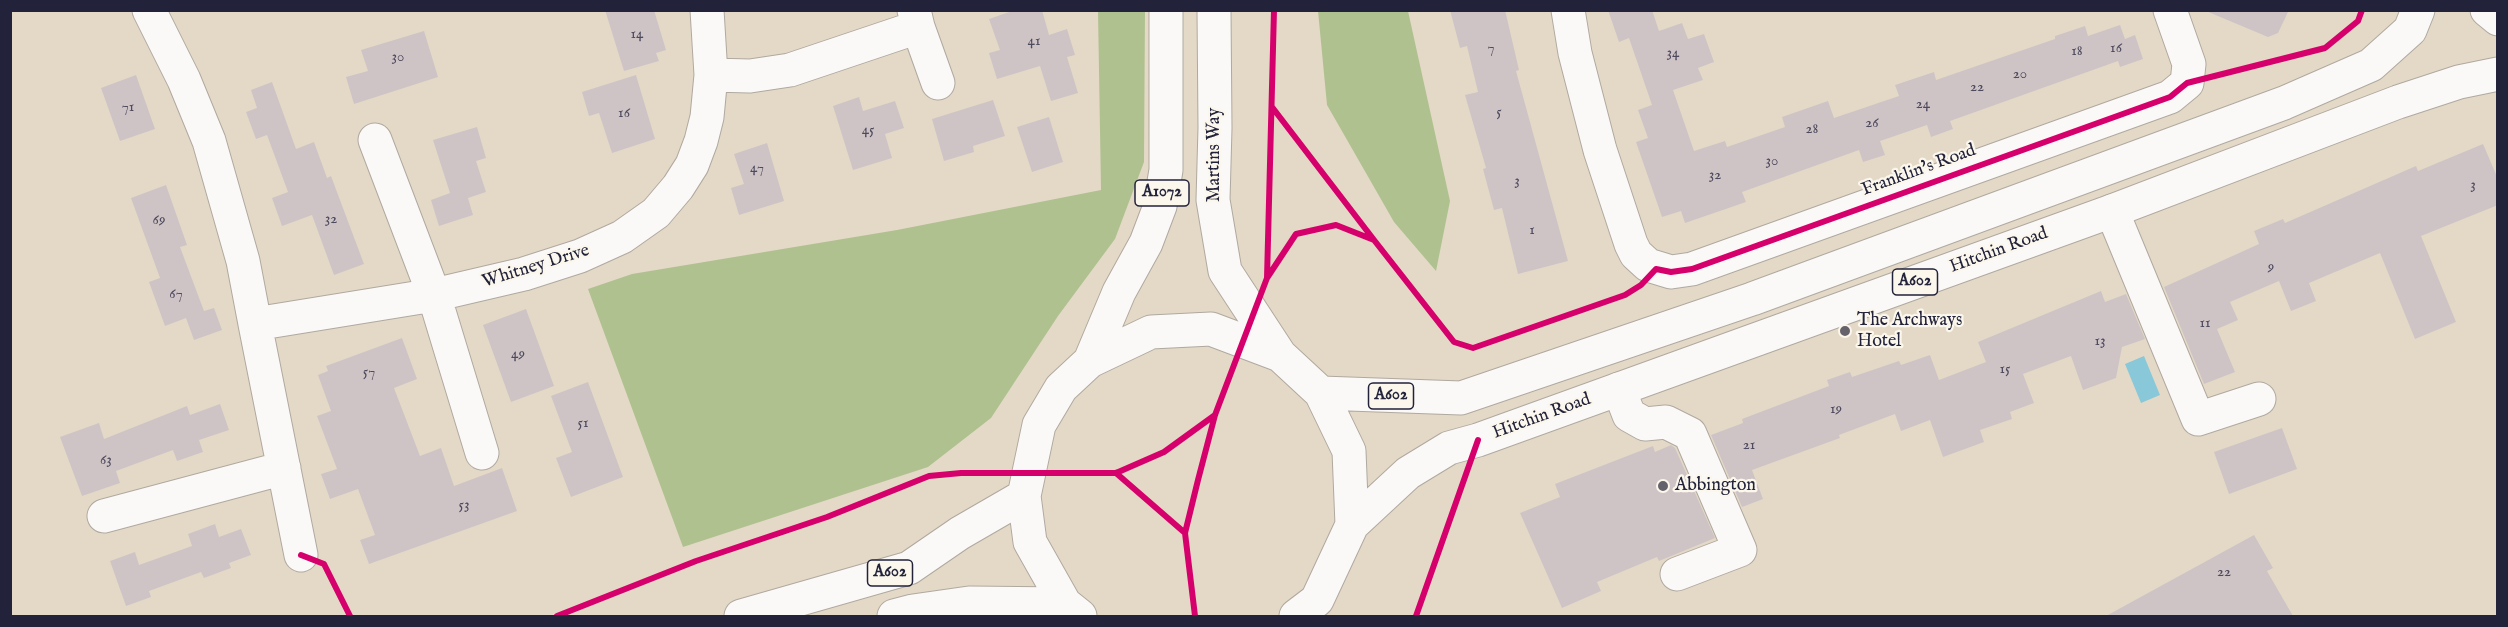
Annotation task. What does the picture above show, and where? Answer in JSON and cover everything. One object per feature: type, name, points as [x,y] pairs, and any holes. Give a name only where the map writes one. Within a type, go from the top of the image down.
[{"type":"main road","points":[[149,10],[184,80],[209,141],[243,261],[284,468],[304,533]]},
{"type":"main road","name":"Whitney Drive","points":[[255,324],[434,295],[524,274],[580,256],[622,237],[656,213],[678,187],[692,165],[701,141],[707,117],[711,75],[707,10]]},
{"type":"main road","name":"A1072","points":[[1090,361],[1119,292],[1146,243],[1160,206],[1167,170],[1166,10]]},
{"type":"main road","name":"Martins Way","points":[[1214,10],[1213,200],[1226,270],[1280,355]]},
{"type":"main road","name":"Franklin's Road","points":[[1568,10],[1575,52],[1600,150],[1631,244],[1641,260],[1664,271],[1680,272],[2170,97],[2187,83],[2189,64],[2170,10]]},
{"type":"main road","name":"A602","points":[[1321,393],[1461,398],[1741,303],[2284,103],[2372,64],[2409,30],[2418,10]]},
{"type":"main road","points":[[2487,10],[2498,19]]},
{"type":"main road","points":[[711,75],[750,76],[790,70],[916,19],[938,83]]},
{"type":"main road","name":"Hitchin Road","points":[[1352,525],[1408,473],[1449,448],[1478,440],[2112,211],[2398,102],[2459,82],[2498,74]]},
{"type":"main road","points":[[375,140],[434,295],[482,453]]},
{"type":"main road","points":[[2112,211],[2198,419],[2259,399]]},
{"type":"main road","name":"A602","points":[[1073,610],[1030,542],[1024,496],[1039,425],[1061,388],[1090,361],[1150,332],[1211,329],[1280,355],[1321,393],[1349,451],[1352,525],[1310,611]]},
{"type":"main road","points":[[1619,389],[1629,415],[1645,424],[1666,422],[1690,434],[1740,550],[1677,574]]},
{"type":"main road","points":[[104,516],[284,468]]},
{"type":"main road","name":"A602","points":[[741,616],[909,568],[960,533],[1024,496]]},
{"type":"main road","name":"A602","points":[[894,616],[969,603],[1073,610]]},
{"type":"green space","points":[[1098,11],[1145,11],[1144,162],[1115,239],[1058,316],[991,418],[928,467],[683,547],[588,289],[632,274],[897,230],[1101,190]]},
{"type":"green space","points":[[1318,11],[1408,11],[1450,201],[1436,271],[1394,222],[1327,105]]},
{"type":"water","points":[[2144,356],[2160,395],[2141,403],[2125,364]]},
{"type":"building","points":[[605,10],[654,10],[666,50],[656,53],[659,61],[624,71]]},
{"type":"building","points":[[1015,10],[1042,10],[1049,35],[1067,29],[1075,55],[1067,57],[1078,93],[1051,101],[1040,66],[997,79],[989,53],[1000,50],[989,19]]},
{"type":"building","points":[[1450,10],[1505,10],[1519,70],[1516,71],[1568,261],[1518,274],[1502,208],[1494,210],[1483,169],[1486,168],[1465,95],[1478,92],[1467,46],[1460,48]]},
{"type":"building","points":[[1608,10],[1652,10],[1659,31],[1682,23],[1688,39],[1704,34],[1714,62],[1698,68],[1703,80],[1673,90],[1694,151],[1725,141],[1727,147],[1785,127],[1782,117],[1828,101],[1834,118],[1899,96],[1895,85],[1934,72],[1936,80],[2055,39],[2055,36],[2085,26],[2088,36],[2120,25],[2125,39],[2135,35],[2143,59],[2120,67],[2118,61],[1950,121],[1953,129],[1931,137],[1927,125],[1880,141],[1885,155],[1863,162],[1859,150],[1742,192],[1746,202],[1685,223],[1681,211],[1662,217],[1636,142],[1648,138],[1638,110],[1652,105],[1629,38],[1619,42]]},
{"type":"building","points":[[2289,10],[2278,33],[2268,37],[2206,11]]},
{"type":"building","points":[[424,31],[438,77],[354,104],[346,77],[368,71],[361,50]]},
{"type":"building","points":[[136,75],[155,129],[120,141],[101,88]]},
{"type":"building","points":[[636,75],[655,139],[612,153],[599,113],[589,116],[582,92]]},
{"type":"building","points":[[272,82],[296,149],[314,142],[327,178],[331,176],[364,264],[334,275],[312,215],[282,226],[272,198],[288,192],[267,135],[256,139],[246,112],[257,108],[251,90]]},
{"type":"building","points":[[859,97],[863,111],[895,101],[904,128],[885,134],[892,158],[853,170],[833,106]]},
{"type":"building","points":[[993,100],[1005,136],[973,146],[974,152],[944,161],[932,119]]},
{"type":"building","points":[[1049,117],[1063,162],[1032,172],[1017,127]]},
{"type":"building","points":[[477,127],[486,158],[476,161],[486,192],[468,198],[473,215],[439,226],[431,200],[450,193],[433,140]]},
{"type":"building","points":[[767,143],[784,201],[739,215],[731,188],[744,184],[734,154]]},
{"type":"building","points":[[2483,144],[2498,179],[2498,205],[2421,236],[2456,322],[2415,339],[2380,253],[2309,283],[2316,301],[2291,311],[2279,281],[2230,302],[2238,320],[2217,329],[2235,372],[2204,384],[2164,287],[2259,244],[2254,231],[2283,219],[2285,223],[2416,166],[2418,171]]},
{"type":"building","points":[[166,185],[187,245],[180,247],[204,311],[214,308],[222,330],[194,340],[186,318],[165,326],[149,282],[160,278],[131,198]]},
{"type":"building","points":[[2101,291],[2105,302],[2126,294],[2145,339],[2122,347],[2116,378],[2083,390],[2071,356],[2023,374],[2034,403],[2010,412],[2012,419],[1980,430],[1984,442],[1943,457],[1930,420],[1901,431],[1895,414],[1839,435],[1840,438],[1752,470],[1763,499],[1742,507],[1711,435],[1743,423],[1742,419],[1829,386],[1827,380],[1850,372],[1852,377],[1899,361],[1901,365],[1930,355],[1939,380],[1986,362],[1978,342]]},
{"type":"building","points":[[526,309],[554,386],[511,402],[483,325]]},
{"type":"building","points":[[402,338],[417,379],[394,388],[420,456],[441,448],[454,486],[502,468],[517,511],[369,564],[360,540],[375,535],[358,489],[330,499],[321,474],[337,469],[317,416],[331,411],[318,375],[328,371],[326,366]]},
{"type":"building","points":[[588,382],[623,477],[571,497],[556,458],[572,452],[551,396]]},
{"type":"building","points":[[220,404],[229,430],[199,440],[203,452],[177,461],[173,450],[116,471],[120,483],[82,496],[60,437],[99,423],[104,439],[187,406],[190,415]]},
{"type":"building","points":[[2282,428],[2297,469],[2229,494],[2214,452]]},
{"type":"building","points":[[1671,445],[1675,448],[1715,538],[1659,561],[1657,557],[1597,582],[1601,591],[1562,608],[1520,513],[1560,497],[1555,484],[1653,446],[1655,452]]},
{"type":"building","points":[[215,524],[219,537],[241,529],[251,555],[229,563],[231,568],[204,578],[201,572],[149,591],[151,597],[126,606],[110,561],[135,552],[139,565],[192,546],[188,534]]},
{"type":"building","points":[[2254,535],[2273,568],[2267,571],[2293,616],[2106,616]]},
{"type":"cycle path","points":[[1267,278],[1274,10]]},
{"type":"cycle path","points":[[1195,616],[1185,533],[1215,415],[1267,278],[1296,234],[1336,225],[1374,240],[1454,342],[1473,348],[1625,295],[1641,285],[1656,269],[1671,272],[1692,269],[2170,97],[2187,83],[2325,48],[2358,21],[2362,10]]},
{"type":"cycle path","points":[[1272,107],[1374,240]]},
{"type":"cycle path","points":[[557,616],[696,561],[827,517],[929,476],[961,473],[1116,473],[1164,452],[1215,415]]},
{"type":"cycle path","points":[[1416,616],[1478,440]]},
{"type":"cycle path","points":[[1116,473],[1185,533]]},
{"type":"cycle path","points":[[301,555],[324,564],[350,616]]},
{"type":"place","name":"The Archways Hotel","points":[[1845,331]]},
{"type":"place","name":"Abbington","points":[[1663,486]]}]
